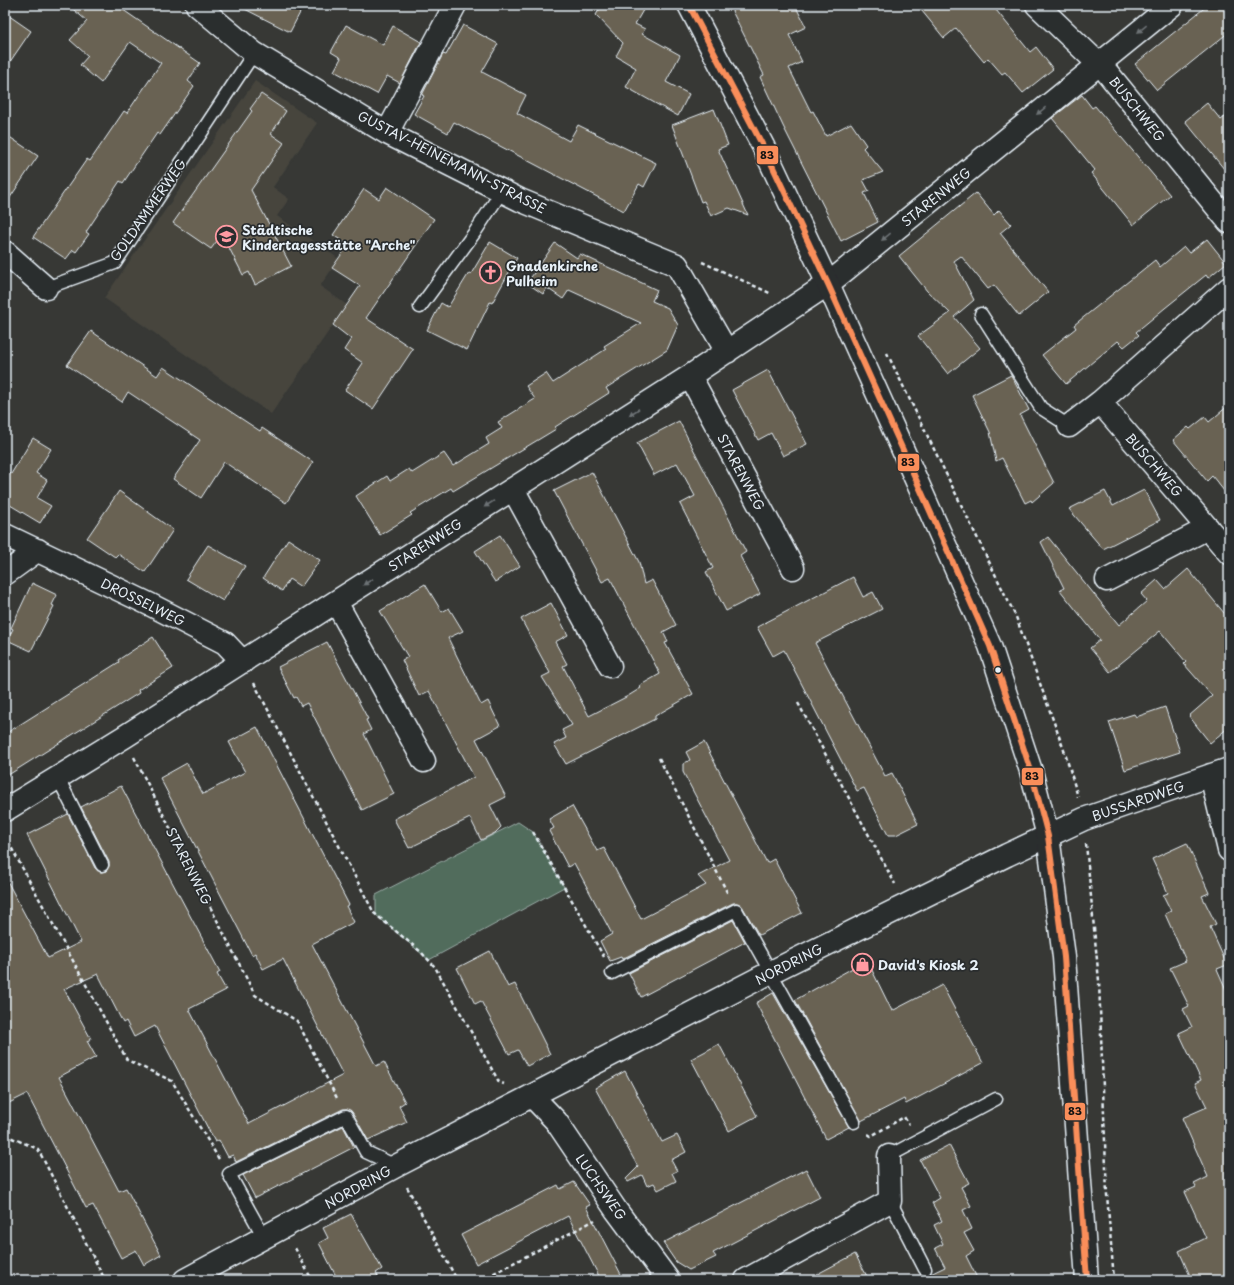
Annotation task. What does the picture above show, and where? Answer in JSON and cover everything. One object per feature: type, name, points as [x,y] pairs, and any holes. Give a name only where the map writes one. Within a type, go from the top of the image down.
[{"type":"street","name":"GUSTAV-HEINEMANN-STRASSE","points":[[197,5],[254,53],[387,133],[502,191],[677,265]]},
{"type":"street","points":[[387,133],[455,5]]},
{"type":"street","points":[[689,5],[763,146],[828,284],[990,646],[1031,771],[1048,836],[1064,957],[1087,1280]]},
{"type":"street","name":"BUSCHWEG","points":[[1037,5],[1099,64],[1229,222]]},
{"type":"street","name":"STARENWEG","points":[[5,810],[243,662],[690,376],[828,284],[1172,5]]},
{"type":"street","name":"GOLDAMMERWEG","points":[[5,252],[46,288]]},
{"type":"street","points":[[677,265],[727,352]]},
{"type":"street","points":[[1069,426],[1100,402],[1229,288]]},
{"type":"street","name":"STARENWEG","points":[[690,376],[793,568]]},
{"type":"street","name":"BUSCHWEG","points":[[1100,402],[1229,553]]},
{"type":"street","points":[[513,489],[610,666]]},
{"type":"street","points":[[1107,580],[1208,528]]},
{"type":"street","name":"DROSSELWEG","points":[[5,535],[225,643],[243,662]]},
{"type":"street","points":[[5,574],[38,550]]},
{"type":"street","points":[[336,602],[424,761]]},
{"type":"street","points":[[1220,772],[1229,850]]},
{"type":"street","name":"BUSSARDWEG","points":[[1048,836],[1084,820],[1220,772]]},
{"type":"street","name":"NORDRING","points":[[185,1280],[265,1239],[396,1166],[771,972],[1048,836]]},
{"type":"street","name":"LUCHSWEG","points":[[532,1096],[556,1121],[616,1210],[668,1280]]},
{"type":"street","points":[[746,1280],[890,1201],[889,1156]]},
{"type":"lane","name":"GOLDAMMERWEG","points":[[46,288],[115,263],[254,53]]},
{"type":"lane","points":[[420,307],[475,232],[502,191]]},
{"type":"lane","points":[[981,314],[1041,408],[1069,426]]},
{"type":"lane","points":[[58,778],[102,865]]},
{"type":"lane","points":[[612,973],[736,910],[854,1122]]},
{"type":"lane","points":[[889,1156],[996,1099]]},
{"type":"lane","points":[[265,1239],[229,1174],[346,1116],[366,1152],[396,1166]]},
{"type":"lane","points":[[890,1201],[925,1269]]},
{"type":"path","points":[[677,265],[688,255],[796,306]]},
{"type":"path","points":[[886,351],[1016,618],[1065,753],[1084,820],[1099,981],[1107,1195],[1114,1280]]},
{"type":"path","points":[[243,662],[374,913],[421,952],[435,967],[499,1082],[532,1096]]},
{"type":"path","points":[[798,703],[907,905]]},
{"type":"path","name":"STARENWEG","points":[[124,737],[255,995],[297,1021],[346,1116]]},
{"type":"path","points":[[659,758],[736,910]]},
{"type":"path","points":[[533,832],[612,973]]},
{"type":"path","points":[[5,836],[127,1060],[172,1081],[229,1174]]},
{"type":"path","points":[[854,1122],[871,1136],[904,1117],[917,1142]]},
{"type":"path","points":[[5,1135],[38,1149],[105,1280]]},
{"type":"path","points":[[396,1166],[457,1280]]},
{"type":"path","points":[[481,1280],[616,1210]]},
{"type":"path","points":[[285,1228],[312,1280]]},
{"type":"shaded area","name":"Städtische Kindertagesstätte \"Arche\"","points":[[255,81],[317,123],[273,187],[289,199],[277,216],[339,259],[320,286],[347,305],[271,414],[104,298]]},
{"type":"green space","points":[[518,822],[533,832],[564,887],[429,960],[376,915],[376,895]]},
{"type":"building","points":[[68,5],[116,5],[200,63],[188,81],[194,86],[160,135],[157,133],[123,183],[120,181],[86,232],[89,234],[76,252],[73,250],[66,259],[33,237],[87,159],[90,161],[124,111],[127,113],[161,63],[130,42],[101,83],[80,65],[88,56],[70,40],[87,21]]},
{"type":"building","points":[[237,5],[304,5],[290,32]]},
{"type":"building","points":[[602,5],[646,5],[635,24],[645,29],[642,34],[680,55],[666,82],[689,94],[678,116],[626,87],[636,68],[616,56],[623,43],[596,15]]},
{"type":"building","points":[[729,5],[795,5],[806,27],[789,35],[802,62],[789,68],[811,112],[813,111],[826,136],[851,123],[866,145],[863,148],[883,172],[863,180],[869,191],[864,193],[878,222],[841,241],[783,126],[760,77],[764,75]]},
{"type":"building","points":[[917,5],[992,5],[1030,52],[1036,47],[1053,69],[1023,93],[1005,72],[1002,74],[988,58],[984,62],[956,28],[944,38]]},
{"type":"building","points":[[1208,5],[1229,5],[1229,32],[1157,90],[1135,64]]},
{"type":"building","points":[[5,13],[31,31],[5,69]]},
{"type":"building","points":[[346,25],[383,45],[393,26],[421,42],[400,83],[387,76],[377,94],[334,71],[341,58],[331,52]]},
{"type":"building","points":[[463,25],[498,44],[482,72],[526,95],[517,113],[569,141],[578,125],[656,163],[644,187],[639,184],[624,211],[454,122],[448,133],[414,114],[443,54],[446,55]]},
{"type":"building","points":[[261,94],[286,111],[271,134],[284,143],[251,190],[291,266],[255,285],[249,272],[243,275],[222,234],[211,249],[173,223],[252,111],[250,109]]},
{"type":"building","points":[[1082,95],[1092,108],[1095,106],[1170,195],[1133,225],[1091,173],[1095,170],[1052,118]]},
{"type":"building","points":[[1207,103],[1221,120],[1229,114],[1229,175],[1185,121]]},
{"type":"building","points":[[714,109],[728,145],[718,149],[748,215],[729,208],[711,216],[704,201],[701,202],[672,125]]},
{"type":"building","points":[[5,134],[38,156],[5,205]]},
{"type":"building","points":[[387,187],[434,219],[366,318],[413,349],[373,409],[345,390],[363,363],[344,350],[351,339],[333,325],[360,286],[332,268],[348,245],[333,235],[364,189],[379,199]]},
{"type":"building","points":[[976,193],[994,215],[999,210],[1011,224],[1000,233],[1048,292],[1019,316],[994,285],[988,289],[961,256],[954,261],[974,300],[954,317],[980,348],[948,374],[918,336],[950,313],[927,291],[899,256]]},
{"type":"building","points":[[1207,239],[1226,263],[1208,278],[1206,275],[1165,308],[1136,332],[1139,335],[1124,347],[1118,341],[1066,384],[1042,355],[1076,328],[1074,325],[1155,260],[1160,267],[1184,247],[1189,253]]},
{"type":"building","points":[[490,242],[517,258],[492,303],[490,302],[467,350],[427,330],[441,303],[448,307],[469,273],[471,274]]},
{"type":"building","points":[[555,243],[577,258],[580,254],[657,290],[652,301],[668,308],[678,325],[667,350],[606,388],[609,393],[555,427],[556,429],[453,491],[451,488],[410,513],[412,515],[380,535],[356,496],[387,476],[390,481],[409,469],[412,473],[444,453],[453,466],[489,444],[486,438],[502,428],[498,422],[535,399],[526,386],[546,373],[553,383],[606,349],[604,346],[641,323],[569,290],[563,299],[547,288],[543,294],[527,283]]},
{"type":"building","points":[[91,331],[157,376],[163,367],[260,431],[262,428],[313,462],[286,503],[224,462],[201,498],[173,479],[200,440],[128,392],[122,402],[67,365]]},
{"type":"building","points":[[768,370],[807,444],[783,456],[771,433],[758,440],[732,390]]},
{"type":"building","points":[[1011,375],[1029,410],[1020,415],[1054,483],[1032,502],[1031,500],[1025,503],[1002,458],[996,461],[990,432],[972,395]]},
{"type":"building","points":[[1229,405],[1229,497],[1212,476],[1207,481],[1173,440],[1188,427],[1190,429],[1205,417],[1209,422]]},
{"type":"building","points":[[679,421],[746,552],[740,556],[760,594],[726,611],[706,572],[713,568],[680,504],[695,496],[677,463],[654,475],[637,443]]},
{"type":"building","points":[[33,438],[51,449],[36,473],[47,480],[37,498],[51,506],[40,523],[5,502],[5,471],[11,474]]},
{"type":"building","points":[[592,472],[639,562],[644,584],[652,580],[676,625],[663,632],[668,642],[665,643],[693,694],[655,716],[655,719],[566,764],[554,744],[566,738],[562,730],[572,725],[542,677],[550,673],[521,619],[551,603],[568,635],[555,642],[567,664],[563,666],[589,716],[628,696],[641,688],[639,686],[660,674],[610,578],[602,582],[554,491]]},
{"type":"building","points":[[1144,490],[1160,520],[1103,549],[1069,509],[1105,491],[1113,506]]},
{"type":"building","points":[[119,491],[173,530],[145,572],[118,554],[115,557],[87,538]]},
{"type":"building","points":[[500,535],[520,566],[495,582],[475,551]]},
{"type":"building","points":[[1048,537],[1119,625],[1147,601],[1141,594],[1157,580],[1165,589],[1188,569],[1229,619],[1229,727],[1210,743],[1189,716],[1212,696],[1184,664],[1186,662],[1160,631],[1110,672],[1090,648],[1100,640],[1060,590],[1064,588],[1041,542]]},
{"type":"building","points":[[288,539],[320,560],[301,587],[289,579],[282,591],[263,578]]},
{"type":"building","points":[[208,545],[245,566],[223,601],[186,579]]},
{"type":"building","points":[[853,577],[863,597],[873,592],[882,609],[815,643],[885,776],[892,773],[918,824],[896,835],[888,835],[864,788],[857,791],[784,650],[773,656],[757,627]]},
{"type":"building","points":[[32,583],[57,595],[52,605],[54,606],[31,651],[7,640]]},
{"type":"building","points":[[425,584],[442,612],[449,608],[463,631],[448,638],[481,705],[488,701],[500,726],[476,739],[506,797],[490,805],[501,827],[495,833],[481,840],[470,818],[409,848],[394,819],[474,777],[429,691],[419,696],[402,660],[408,657],[380,611]]},
{"type":"building","points":[[153,637],[173,668],[138,690],[139,693],[5,777],[5,734],[119,662],[118,660]]},
{"type":"building","points":[[327,642],[368,719],[366,720],[371,730],[364,734],[394,794],[362,810],[307,703],[301,706],[296,697],[294,698],[278,667]]},
{"type":"building","points":[[1165,707],[1180,752],[1125,770],[1109,722],[1134,714],[1136,717]]},
{"type":"building","points":[[257,727],[349,905],[346,906],[354,922],[312,944],[376,1066],[384,1062],[405,1102],[399,1106],[407,1122],[368,1140],[352,1112],[347,1109],[343,1109],[236,1162],[233,1155],[228,1157],[219,1140],[215,1142],[155,1026],[134,1037],[126,1021],[123,1023],[98,974],[64,989],[91,1039],[87,1041],[96,1057],[59,1077],[119,1191],[126,1188],[161,1255],[144,1265],[136,1250],[121,1258],[93,1205],[86,1208],[27,1094],[5,1105],[5,877],[48,958],[81,942],[27,835],[68,814],[95,868],[101,872],[106,871],[109,866],[109,862],[81,807],[121,786],[220,972],[217,974],[226,990],[189,1009],[249,1124],[343,1075],[283,959],[263,969],[255,953],[252,955],[160,778],[187,763],[203,794],[245,772],[229,742]]},
{"type":"building","points":[[704,742],[767,863],[774,859],[802,913],[759,935],[742,906],[737,903],[733,903],[622,959],[621,957],[610,961],[600,941],[612,934],[574,863],[568,867],[549,831],[554,828],[549,819],[572,806],[597,851],[604,848],[641,919],[706,885],[698,876],[729,860],[683,772],[683,764],[690,760],[686,752]]},
{"type":"building","points":[[1187,843],[1209,893],[1202,896],[1216,924],[1210,927],[1227,965],[1217,969],[1229,996],[1229,1280],[1192,1280],[1179,1251],[1206,1238],[1185,1192],[1196,1187],[1194,1184],[1208,1177],[1182,1118],[1207,1107],[1195,1083],[1201,1080],[1179,1033],[1192,1027],[1183,1009],[1189,1006],[1170,968],[1186,961],[1165,914],[1171,911],[1163,895],[1168,893],[1152,859]]},
{"type":"building","points":[[733,920],[745,942],[641,997],[629,973]]},
{"type":"building","points":[[490,951],[508,987],[515,984],[550,1054],[527,1066],[518,1050],[509,1054],[481,1001],[475,1004],[457,968]]},
{"type":"building","points":[[867,960],[892,1011],[942,985],[983,1063],[906,1104],[904,1099],[861,1121],[795,1000]]},
{"type":"building","points":[[773,993],[849,1127],[826,1139],[756,1003]]},
{"type":"building","points":[[719,1044],[757,1116],[729,1131],[691,1059]]},
{"type":"building","points":[[625,1071],[662,1142],[677,1135],[686,1152],[671,1160],[677,1171],[672,1173],[676,1181],[658,1190],[654,1183],[647,1186],[642,1175],[628,1182],[626,1179],[638,1167],[595,1088]]},
{"type":"building","points":[[343,1126],[354,1147],[255,1198],[243,1175]]},
{"type":"building","points":[[949,1145],[969,1183],[961,1187],[971,1206],[963,1210],[972,1229],[964,1233],[974,1251],[966,1256],[978,1280],[918,1280],[945,1267],[935,1248],[943,1244],[934,1225],[942,1221],[932,1203],[940,1198],[920,1160]]},
{"type":"building","points":[[806,1169],[820,1197],[713,1253],[716,1257],[689,1270],[676,1262],[663,1243]]},
{"type":"building","points":[[574,1182],[590,1205],[586,1207],[624,1280],[601,1280],[568,1216],[476,1264],[461,1235],[558,1185],[560,1189]]},
{"type":"building","points":[[351,1214],[382,1269],[376,1273],[380,1280],[338,1280],[319,1243],[328,1238],[323,1228]]},
{"type":"building","points":[[855,1254],[869,1280],[806,1280]]},
{"type":"transit line","name":"83","points":[[689,5],[763,146],[828,284],[902,448],[990,646],[1031,771],[1048,836],[1064,957],[1087,1280]]},
{"type":"place","name":"Städtische Kindertagesstätte \"Arche\"","points":[[227,237]]},
{"type":"place","name":"Gnadenkirche Pulheim","points":[[490,273]]},
{"type":"place","name":"David's Kiosk 2","points":[[863,965]]}]
